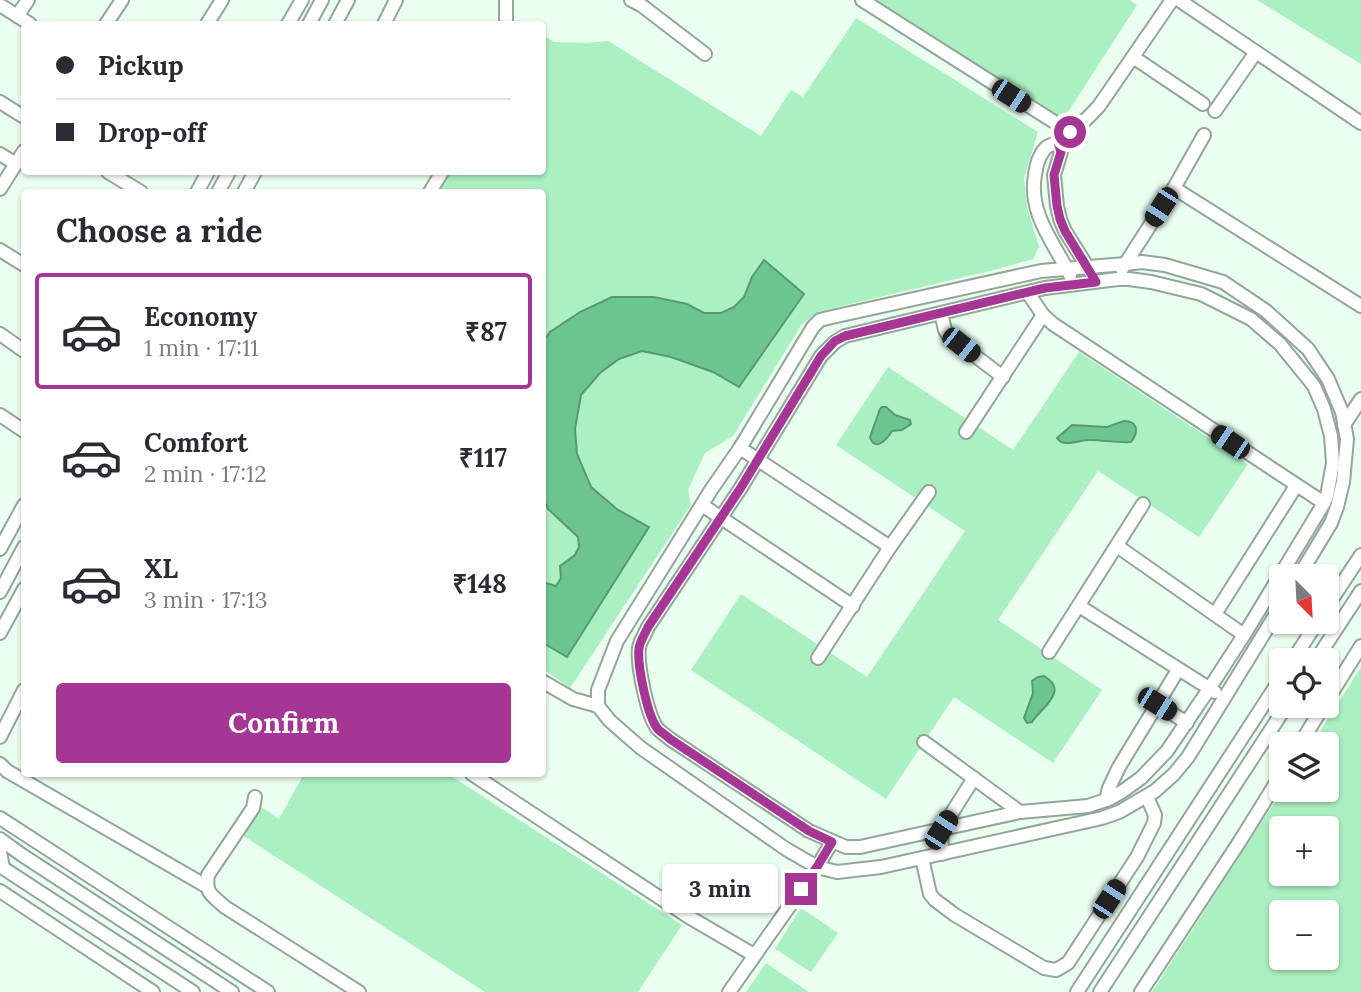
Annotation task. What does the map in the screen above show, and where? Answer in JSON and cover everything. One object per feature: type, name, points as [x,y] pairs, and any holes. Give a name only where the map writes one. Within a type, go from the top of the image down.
[{"type":"street","points":[[18,16],[28,0]]},
{"type":"street","points":[[111,21],[122,0]]},
{"type":"street","points":[[208,21],[222,0]]},
{"type":"street","points":[[290,21],[302,0]]},
{"type":"street","points":[[311,21],[322,0]]},
{"type":"street","points":[[337,21],[348,0]]},
{"type":"street","points":[[386,21],[396,0]]},
{"type":"street","points":[[506,0],[506,21]]},
{"type":"street","points":[[631,0],[705,54]]},
{"type":"street","points":[[862,0],[1070,132]]},
{"type":"street","points":[[1074,285],[1040,220],[1032,187],[1037,163],[1045,148],[1058,142],[1098,106],[1172,0]]},
{"type":"street","points":[[1179,0],[1361,123]]},
{"type":"street","points":[[0,5],[26,21]]},
{"type":"street","points":[[1133,57],[1209,107],[1256,52]]},
{"type":"street","points":[[0,102],[21,115]]},
{"type":"street","points":[[1118,279],[1203,135]]},
{"type":"street","points":[[1058,142],[1061,152],[1054,175],[1057,206],[1065,231],[1096,282]]},
{"type":"street","points":[[0,154],[16,164]]},
{"type":"street","points":[[0,189],[21,156]]},
{"type":"street","points":[[113,175],[136,189]]},
{"type":"street","points":[[1174,188],[1361,306]]},
{"type":"street","points":[[0,250],[21,263]]},
{"type":"street","points":[[598,706],[598,690],[617,641],[740,448],[813,327],[820,320],[1041,271],[1142,262],[1165,265],[1223,282],[1266,311],[1308,349],[1328,379],[1342,412],[1347,439],[1343,482],[1337,507],[1331,523],[1306,564]]},
{"type":"street","points":[[1118,279],[1151,282],[1201,294],[1251,319],[1280,344],[1314,386],[1331,436],[1333,463],[1324,503],[1244,635],[1167,751],[1141,778],[1106,800],[1088,806],[1020,812],[846,848],[809,831],[658,729],[645,693],[639,646],[648,627],[758,459],[821,356],[835,341],[845,336],[1045,288],[1118,279]]},
{"type":"street","points":[[1028,293],[1043,315],[1053,324],[1324,503]]},
{"type":"street","points":[[941,313],[949,336],[1003,377]]},
{"type":"street","points":[[966,432],[1043,315]]},
{"type":"street","points":[[0,334],[21,349]]},
{"type":"street","points":[[1344,425],[1361,400]]},
{"type":"street","points":[[0,415],[21,429]]},
{"type":"street","points":[[740,448],[890,547]]},
{"type":"street","points":[[1215,614],[1296,486]]},
{"type":"street","points":[[818,658],[929,492]]},
{"type":"street","points":[[702,505],[853,606]]},
{"type":"street","points":[[1049,652],[1143,505]]},
{"type":"street","points":[[0,549],[21,510]]},
{"type":"street","points":[[1117,546],[1244,635]]},
{"type":"street","points":[[0,592],[21,553]]},
{"type":"street","points":[[1339,588],[1361,555]]},
{"type":"street","points":[[1324,648],[1361,591]]},
{"type":"street","points":[[0,633],[21,594]]},
{"type":"street","points":[[1079,606],[1225,698]]},
{"type":"street","points":[[546,683],[573,699],[598,706],[610,721],[641,748],[786,849],[817,867],[837,872],[862,870],[942,854],[1102,818],[1147,797],[1174,774],[1188,757],[1269,626]]},
{"type":"street","points":[[617,641],[639,646]]},
{"type":"street","points":[[1339,681],[1361,646]]},
{"type":"street","points":[[1106,800],[1115,773],[1178,670]]},
{"type":"street","points":[[0,737],[21,696]]},
{"type":"street","points":[[1077,992],[1269,696]]},
{"type":"street","points":[[1157,704],[1187,723]]},
{"type":"street","points":[[1100,992],[1279,718]]},
{"type":"street","points":[[641,748],[658,729]]},
{"type":"street","points":[[924,742],[1020,812]]},
{"type":"street","points":[[0,764],[6,771],[206,886],[211,895],[225,907],[359,992]]},
{"type":"street","points":[[477,777],[689,917],[754,955]]},
{"type":"street","points":[[942,854],[941,830],[974,778]]},
{"type":"street","points":[[1141,992],[1269,794]]},
{"type":"street","points":[[206,886],[208,875],[253,808],[255,797]]},
{"type":"street","points":[[922,858],[930,894],[935,900],[1044,968],[1056,970],[1068,963],[1149,835],[1155,816],[1147,797]]},
{"type":"street","points":[[0,818],[268,992]]},
{"type":"street","points":[[0,839],[232,992]]},
{"type":"street","points":[[729,992],[832,842]]},
{"type":"street","points":[[0,852],[1,870],[193,992]]},
{"type":"street","points":[[0,891],[153,992]]},
{"type":"shaded area","points":[[865,0],[1130,0],[1137,5],[1061,123]]},
{"type":"shaded area","points":[[1257,0],[1361,0],[1361,64]]},
{"type":"shaded area","points":[[856,18],[1038,132],[1024,178],[1027,207],[1039,247],[1033,259],[821,311],[802,324],[733,436],[705,453],[688,490],[691,505],[570,688],[546,671],[546,189],[435,189],[443,175],[546,175],[546,37],[554,42],[608,41],[761,136],[791,90],[803,97]]},
{"type":"shaded area","points":[[764,260],[804,294],[739,387],[713,372],[671,357],[642,351],[619,359],[600,373],[581,395],[575,429],[577,454],[591,487],[618,510],[649,527],[567,657],[546,645],[546,583],[556,586],[561,578],[560,566],[575,555],[579,547],[578,537],[546,505],[546,338],[550,332],[580,312],[612,297],[654,297],[687,304],[704,313],[721,313],[734,307],[744,297],[752,277]]},
{"type":"shaded area","points":[[1079,352],[1248,464],[1199,537],[1098,471],[998,620],[1102,690],[1053,763],[954,697],[886,799],[691,670],[741,594],[867,677],[965,531],[836,445],[888,367],[1013,450]]},
{"type":"shaded area","points":[[882,407],[910,420],[911,424],[902,430],[892,431],[884,441],[875,444],[870,437]]},
{"type":"shaded area","points":[[1129,421],[1136,428],[1131,442],[1090,440],[1065,443],[1057,438],[1072,425],[1107,427]]},
{"type":"shaded area","points":[[1361,667],[1361,992],[1152,992],[1275,802],[1339,802],[1339,732],[1320,732],[1329,718],[1339,718],[1339,702]]},
{"type":"shaded area","points":[[1044,676],[1051,682],[1054,693],[1032,722],[1027,723],[1024,718],[1033,693],[1032,681]]},
{"type":"shaded area","points":[[302,777],[453,777],[682,925],[638,992],[485,992],[242,835],[261,807],[279,819]]},
{"type":"shaded area","points":[[801,908],[838,933],[811,972],[775,949]]},
{"type":"shaded area","points":[[766,963],[809,992],[746,992]]},
{"type":"route","points":[[801,889],[832,842],[809,831],[658,729],[645,693],[639,646],[648,627],[740,489],[821,356],[835,341],[845,336],[1045,288],[1096,282],[1065,231],[1057,206],[1054,175],[1061,152],[1058,142],[1070,132]]}]
